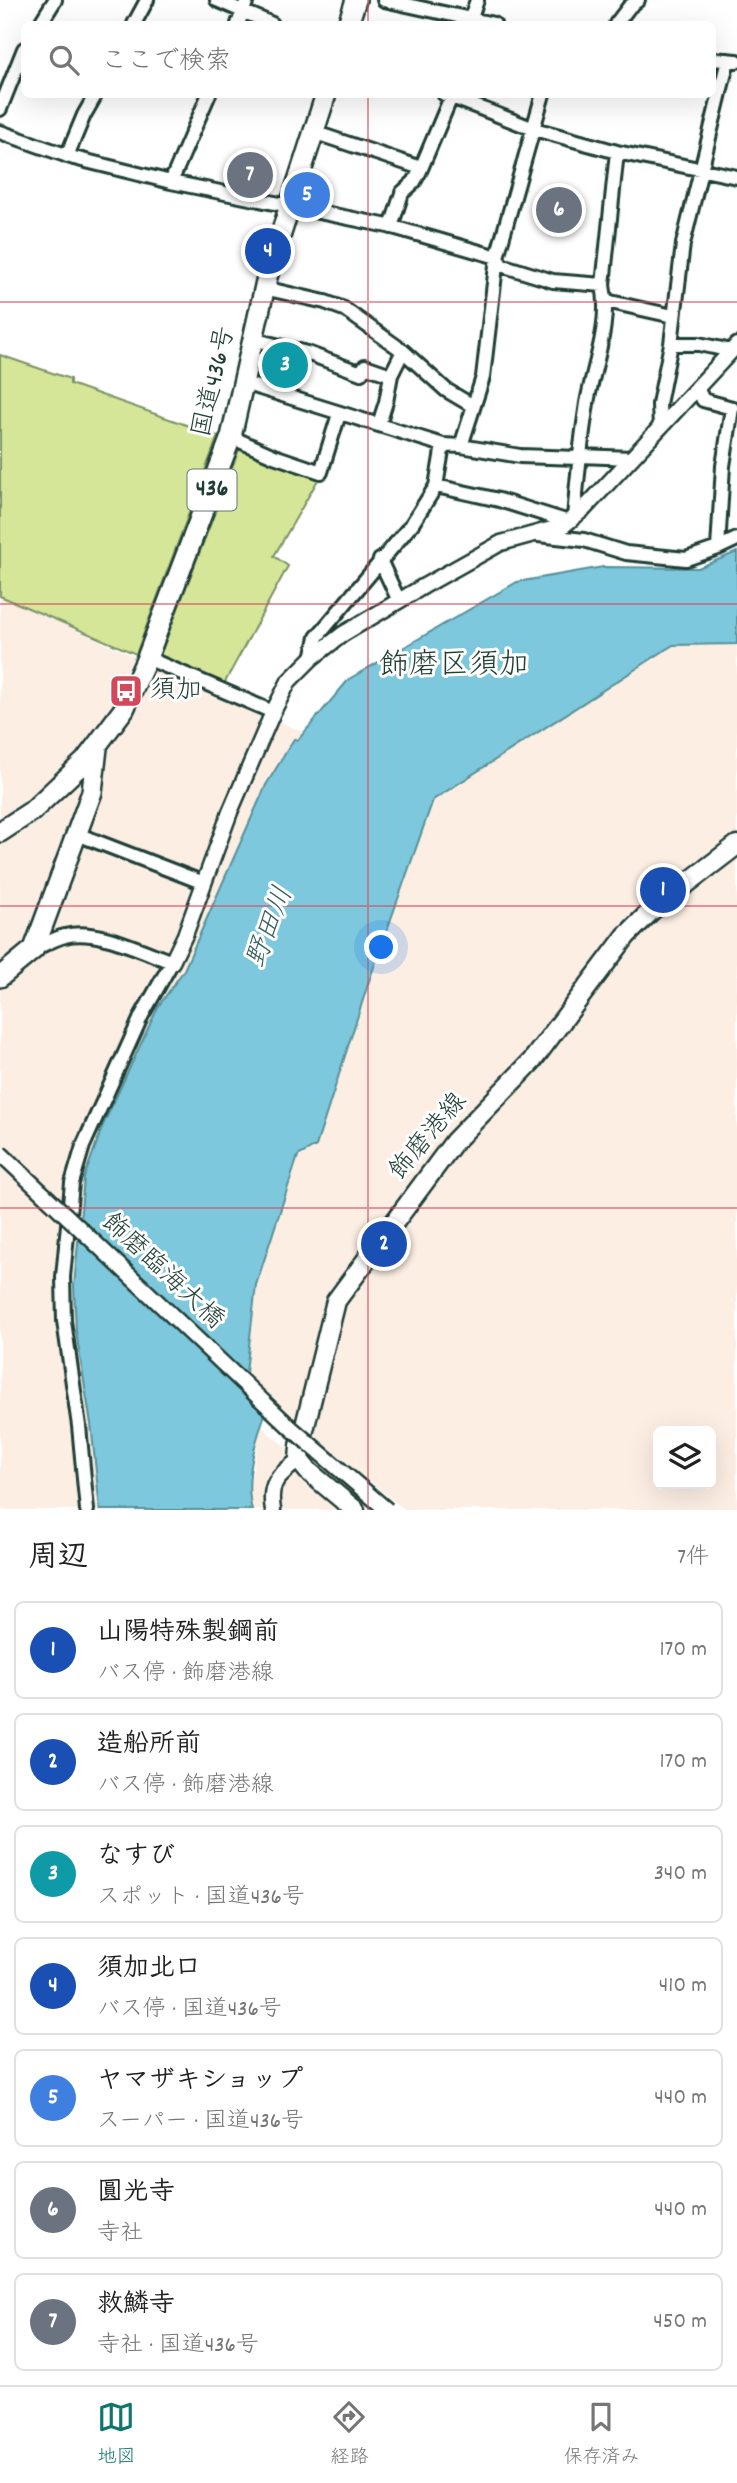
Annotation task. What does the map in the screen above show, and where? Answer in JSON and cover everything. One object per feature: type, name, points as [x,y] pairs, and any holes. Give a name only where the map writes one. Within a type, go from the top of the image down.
[{"type":"highway","points":[[349,21],[356,0]]},
{"type":"highway","name":"国道436号","points":[[0,832],[32,811],[97,748],[124,709],[147,658],[231,437],[264,288],[325,98]]},
{"type":"highway","name":"国道436号","points":[[34,949],[92,792],[97,748]]},
{"type":"highway","points":[[0,976],[34,949]]},
{"type":"main road","name":"飾磨港線","points":[[299,1460],[300,1446],[336,1301],[454,1142],[531,1061],[626,936],[651,911],[737,845]]},
{"type":"main road","points":[[299,1460],[308,1471],[355,1510]]},
{"type":"street","points":[[42,21],[55,0]]},
{"type":"street","points":[[136,21],[147,0]]},
{"type":"street","points":[[217,0],[264,21]]},
{"type":"street","points":[[384,0],[463,21]]},
{"type":"street","points":[[471,21],[477,0]]},
{"type":"street","points":[[619,21],[638,0]]},
{"type":"street","points":[[0,109],[21,56]]},
{"type":"street","points":[[660,428],[659,404],[671,344],[682,244],[732,61]]},
{"type":"street","points":[[67,156],[94,98]]},
{"type":"street","points":[[171,182],[207,98]]},
{"type":"street","points":[[391,227],[402,193],[414,182],[421,168],[448,98]]},
{"type":"street","points":[[454,98],[534,129],[617,152],[737,177]]},
{"type":"street","points":[[461,446],[483,377],[497,257],[542,98]]},
{"type":"street","points":[[0,132],[67,156],[171,182],[391,227],[497,257],[501,265],[553,281],[603,285]]},
{"type":"street","points":[[313,132],[421,168]]},
{"type":"street","points":[[572,520],[588,402],[601,344],[606,301],[603,285],[617,152]]},
{"type":"street","points":[[264,288],[326,302],[344,309],[403,351],[446,390],[473,406]]},
{"type":"street","points":[[606,301],[673,316]]},
{"type":"street","points":[[252,339],[307,353],[361,373],[365,366],[391,375]]},
{"type":"street","points":[[671,344],[734,348]]},
{"type":"street","points":[[87,1510],[79,1426],[64,1321],[63,1277],[72,1183],[83,1146],[142,1015],[185,935],[230,813],[289,681],[312,658],[343,634],[500,543],[538,534],[563,526],[572,520],[734,348]]},
{"type":"street","points":[[379,424],[391,375],[403,351]]},
{"type":"street","points":[[244,383],[443,445],[520,456],[632,458]]},
{"type":"street","points":[[697,388],[703,400],[732,408],[723,466],[718,548]]},
{"type":"street","points":[[231,437],[274,456],[321,472],[339,414]]},
{"type":"street","points":[[312,658],[317,637],[411,524],[436,486],[443,445]]},
{"type":"street","points":[[436,486],[572,520]]},
{"type":"street","points":[[538,534],[584,540],[626,552],[686,559],[737,539]]},
{"type":"street","points":[[380,560],[399,601]]},
{"type":"street","points":[[147,658],[273,712]]},
{"type":"street","points":[[77,834],[204,883]]},
{"type":"street","points":[[34,949],[65,936],[88,935],[118,942],[172,962]]},
{"type":"street","name":"飾磨臨海大橋","points":[[0,1153],[291,1428],[387,1510]]},
{"type":"street","points":[[273,1510],[270,1496],[277,1476],[299,1460]]},
{"type":"shaded area","points":[[0,596],[303,732],[298,740],[294,739],[266,785],[184,970],[158,1007],[103,1125],[84,1178],[74,1286],[76,1332],[91,1424],[100,1510],[0,1510]]},
{"type":"shaded area","points":[[737,644],[737,1510],[405,1510],[245,1381],[256,1285],[298,1155],[316,1146],[369,981],[433,800],[673,645]]},
{"type":"shaded area","points":[[261,1426],[359,1510],[252,1510],[248,1496]]},
{"type":"green space","points":[[0,355],[70,379],[70,384],[218,436],[136,654],[0,596]]},
{"type":"green space","points":[[240,447],[319,478],[274,556],[288,566],[224,684],[160,656]]},
{"type":"water","name":"野田川","points":[[737,552],[737,644],[673,645],[433,800],[369,981],[316,1146],[298,1156],[256,1285],[245,1381],[270,1400],[251,1469],[249,1483],[252,1510],[100,1510],[91,1424],[76,1332],[74,1286],[84,1178],[103,1125],[158,1007],[184,970],[266,785],[294,739],[298,740],[349,679],[517,582],[603,567],[698,568]]},
{"type":"place","name":"救鱗寺","points":[[250,175]]},
{"type":"place","name":"ヤマザキショップ","points":[[307,195]]},
{"type":"place","name":"圓光寺","points":[[559,210]]},
{"type":"place","name":"須加北口","points":[[268,251]]},
{"type":"place","name":"なすび","points":[[285,365]]},
{"type":"place","name":"須加","points":[[126,691]]},
{"type":"place","name":"山陽特殊製鋼前","points":[[663,890]]},
{"type":"place","name":"造船所前","points":[[384,1244]]},
{"type":"district","name":"飾磨区須加","points":[[454,667]]}]
